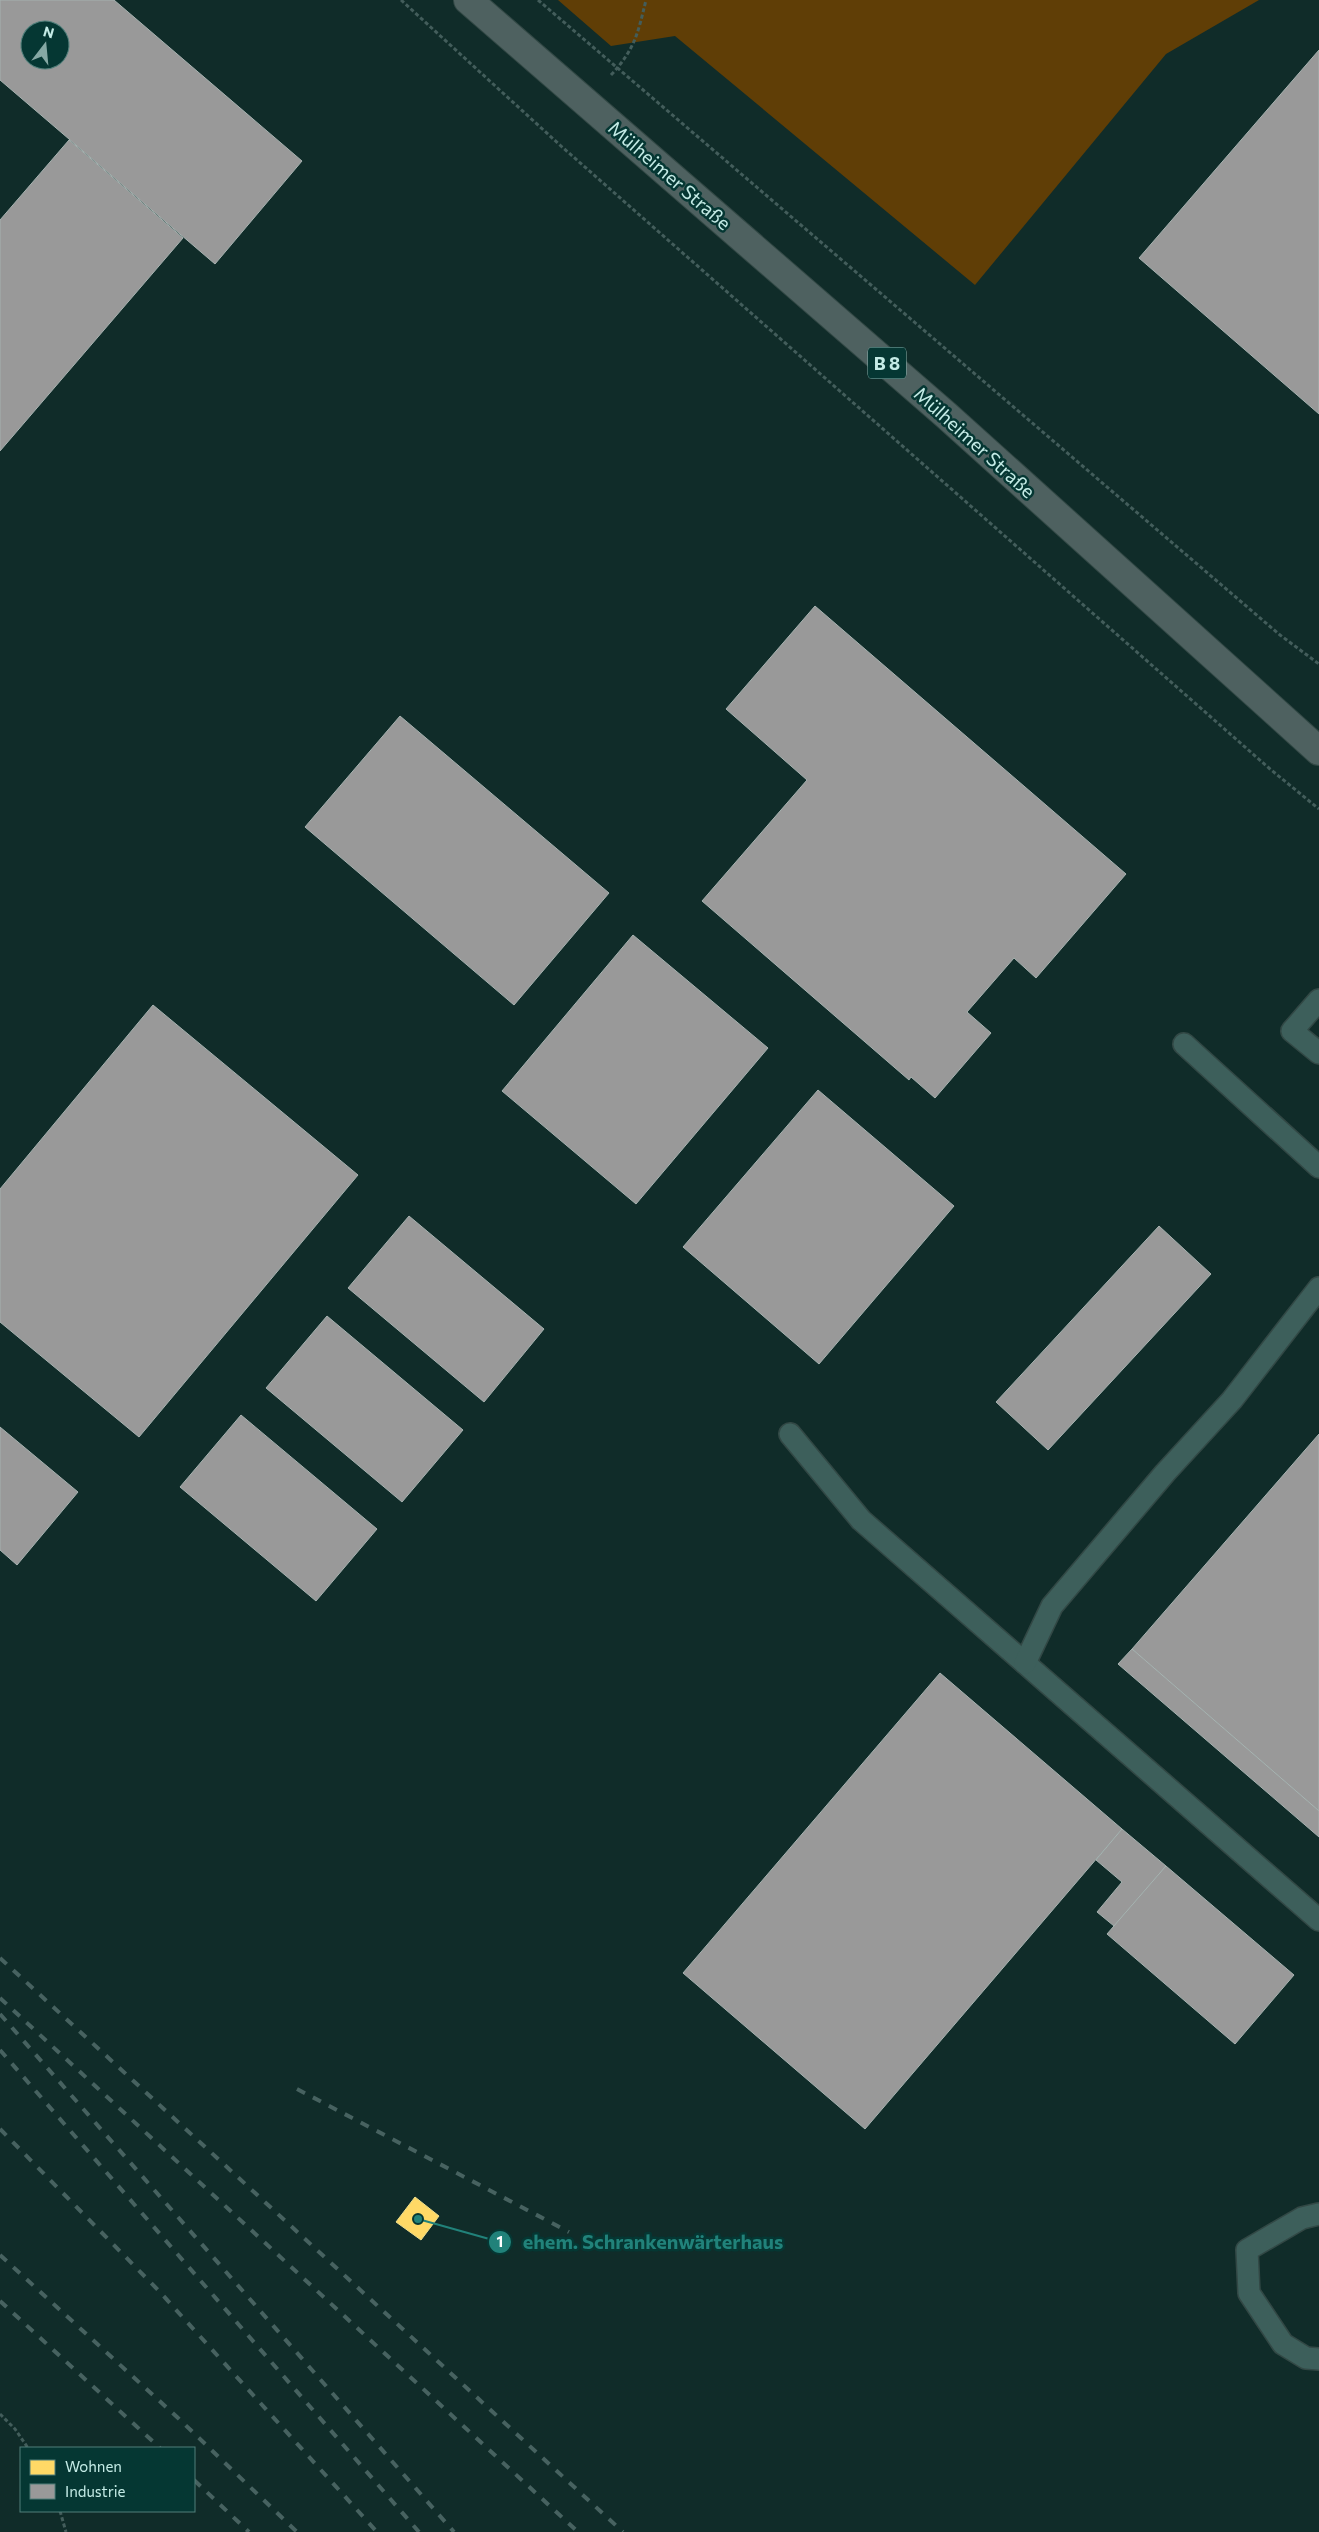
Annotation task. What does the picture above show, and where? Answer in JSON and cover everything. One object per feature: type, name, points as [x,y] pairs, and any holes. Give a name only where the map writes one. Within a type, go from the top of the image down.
[{"type":"main road","name":"Mülheimer Straße","points":[[468,0],[946,415],[1319,751]]},
{"type":"lane","points":[[1319,1000],[1292,1030],[1319,1053]]},
{"type":"lane","points":[[1184,1044],[1319,1167]]},
{"type":"lane","points":[[1025,1663],[1052,1606],[1165,1473],[1232,1400],[1319,1288]]},
{"type":"lane","points":[[790,1434],[861,1520],[1319,1920]]},
{"type":"lane","points":[[1319,2214],[1302,2218],[1247,2250],[1248,2293],[1284,2344],[1306,2358],[1319,2360]]},
{"type":"path","points":[[401,0],[583,166],[1270,769],[1319,809]]},
{"type":"path","points":[[538,0],[1280,635],[1319,664]]},
{"type":"path","points":[[588,104],[627,58],[636,40],[646,0]]},
{"type":"path","points":[[0,2414],[15,2429],[27,2447]]},
{"type":"path","points":[[60,2512],[66,2532]]},
{"type":"shaded area","points":[[558,0],[1259,0],[1166,54],[975,285],[675,36],[611,46]]},
{"type":"building: Wohnen","points":[[415,2197],[439,2216],[421,2240],[396,2222]]},
{"type":"building: Industrie","points":[[0,0],[114,0],[302,161],[215,264],[0,80]]},
{"type":"building: Industrie","points":[[1319,50],[1319,414],[1139,258]]},
{"type":"building: Industrie","points":[[69,140],[183,238],[0,451],[0,220]]},
{"type":"building: Industrie","points":[[815,606],[1126,874],[1036,978],[1014,958],[967,1012],[991,1033],[935,1098],[911,1077],[909,1080],[702,901],[807,780],[726,709]]},
{"type":"building: Industrie","points":[[400,716],[609,893],[514,1005],[305,827]]},
{"type":"building: Industrie","points":[[633,935],[768,1048],[636,1204],[502,1091]]},
{"type":"building: Industrie","points":[[153,1005],[358,1175],[139,1437],[0,1322],[0,1189]]},
{"type":"building: Industrie","points":[[818,1090],[954,1206],[819,1364],[683,1247]]},
{"type":"building: Industrie","points":[[409,1216],[544,1329],[484,1402],[348,1288]]},
{"type":"building: Industrie","points":[[1159,1226],[1211,1274],[1048,1450],[996,1402]]},
{"type":"building: Industrie","points":[[327,1316],[463,1430],[402,1502],[266,1388]]},
{"type":"building: Industrie","points":[[241,1415],[377,1529],[316,1601],[180,1487]]},
{"type":"building: Industrie","points":[[0,1427],[78,1492],[17,1565],[0,1550]]},
{"type":"building: Industrie","points":[[1319,1434],[1319,1811],[1132,1649]]},
{"type":"building: Industrie","points":[[1132,1649],[1319,1811],[1319,1837],[1118,1664]]},
{"type":"building: Industrie","points":[[940,1673],[1122,1829],[865,2129],[683,1973]]},
{"type":"building: Industrie","points":[[1122,1829],[1166,1866],[1114,1926],[1097,1912],[1122,1882],[1096,1860]]},
{"type":"building: Industrie","points":[[1166,1866],[1294,1975],[1235,2044],[1107,1934]]},
{"type":"railway","points":[[0,1958],[623,2532]]},
{"type":"railway","points":[[0,1998],[578,2532]]},
{"type":"railway","points":[[0,2014],[454,2532]]},
{"type":"railway","points":[[0,2050],[419,2532]]},
{"type":"railway","points":[[297,2089],[569,2232]]},
{"type":"railway","points":[[0,2129],[159,2291],[377,2532]]},
{"type":"railway","points":[[0,2255],[177,2417],[297,2532]]},
{"type":"railway","points":[[0,2301],[159,2447]]},
{"type":"railway","points":[[195,2481],[249,2532]]},
{"type":"place","name":"ehem. Schrankenwärterhaus","points":[[418,2219]]}]
